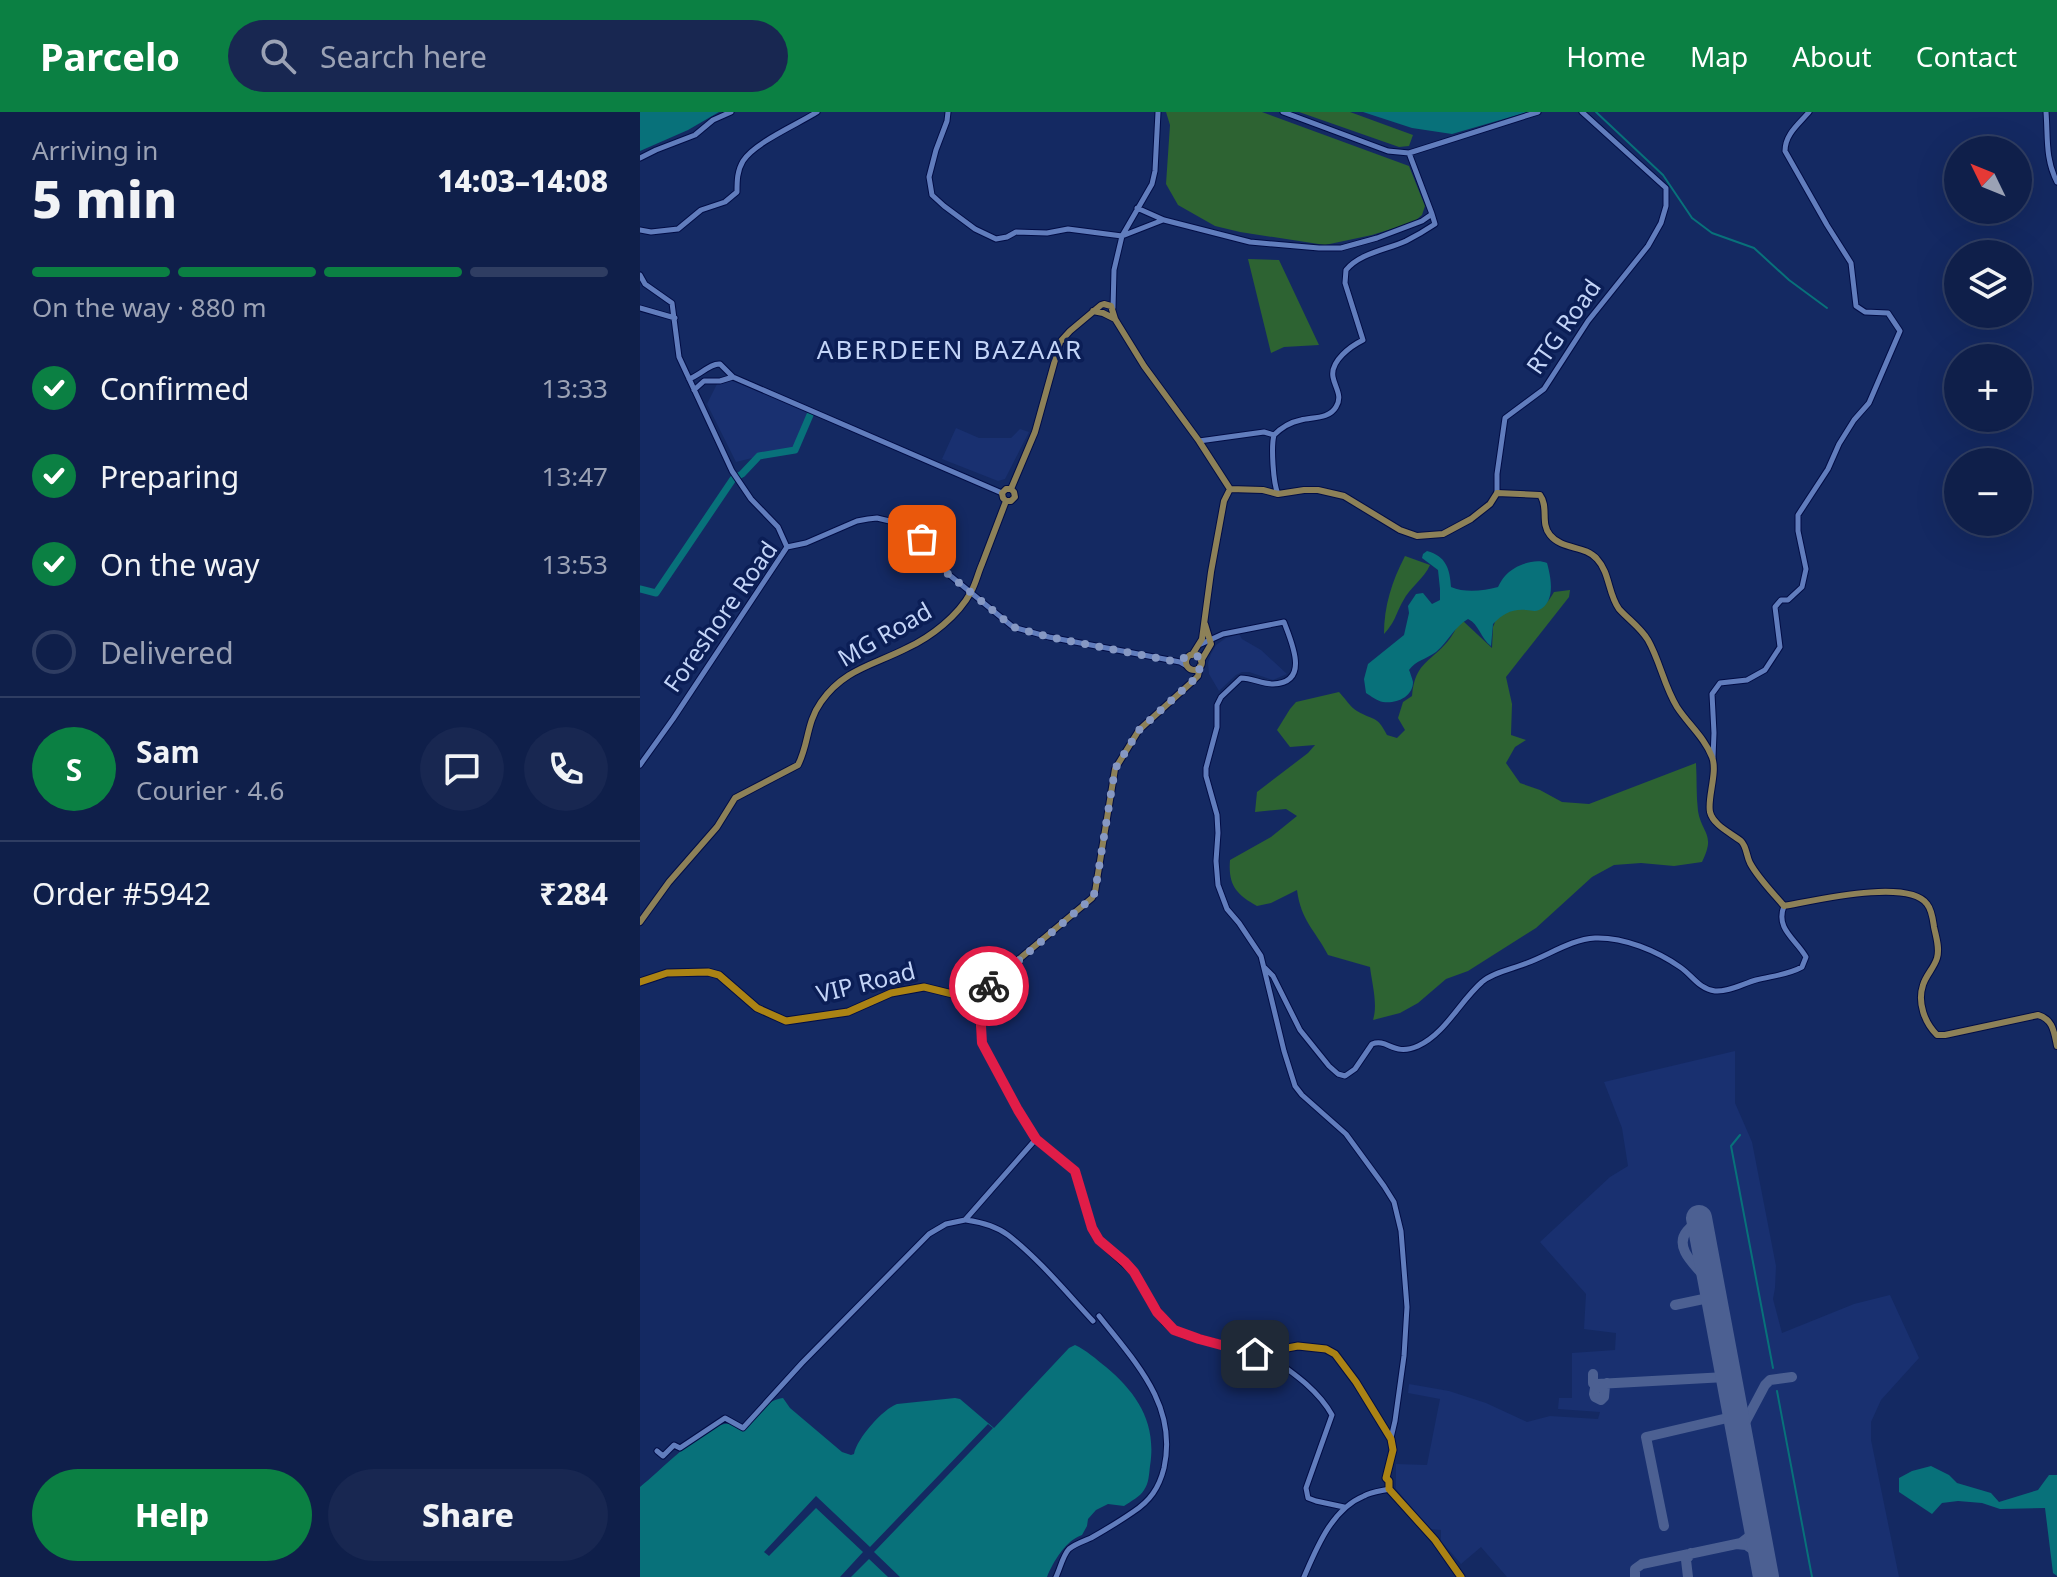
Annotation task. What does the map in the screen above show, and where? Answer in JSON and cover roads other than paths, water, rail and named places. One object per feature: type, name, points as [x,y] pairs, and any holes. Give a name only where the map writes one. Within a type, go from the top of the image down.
[{"type":"highway","name":"VIP Road","points":[[640,982],[667,973],[708,972],[719,975],[757,1008],[786,1021],[848,1012],[891,993],[924,987],[981,1001]]},
{"type":"highway","points":[[981,1001],[982,1043],[1018,1110],[1036,1139],[1075,1171],[1092,1228],[1099,1240],[1134,1272],[1165,1322],[1174,1330],[1199,1339],[1255,1354],[1298,1346],[1326,1349],[1335,1354],[1391,1439],[1393,1450],[1386,1478],[1389,1489],[1435,1540],[1461,1577]]},
{"type":"main road","points":[[1011,489],[1035,432],[1060,342],[1104,304],[1230,489]]},
{"type":"main road","points":[[1093,311],[1110,314]]},
{"type":"main road","points":[[1006,501],[1002,493],[1011,489]]},
{"type":"main road","points":[[1006,501],[1015,497],[1011,489]]},
{"type":"main road","points":[[1230,489],[1263,490],[1278,494],[1318,490],[1344,496],[1400,530],[1417,536],[1443,534],[1471,519],[1490,504],[1497,493],[1540,495],[1544,502],[1546,530],[1550,536],[1559,543],[1591,553],[1600,561],[1619,608],[1647,639],[1677,706],[1713,759],[1710,811],[1715,821],[1744,844],[1750,864],[1784,906],[1848,894],[1894,891],[1920,898],[1927,903],[1931,912],[1938,951],[1921,995],[1927,1025],[1937,1035],[1945,1035],[2038,1015],[2050,1021],[2057,1046]]},
{"type":"main road","points":[[1209,650],[1202,651],[1204,621],[1224,501],[1230,489]]},
{"type":"main road","points":[[971,593],[1006,501]]},
{"type":"main road","name":"MG Road","points":[[640,922],[669,882],[717,827],[735,798],[798,765],[808,726],[822,700],[852,672],[907,649],[927,637],[945,623],[971,593]]},
{"type":"main road","points":[[1188,667],[1195,670],[1209,650],[1210,639],[1204,621]]},
{"type":"main road","points":[[1186,687],[1189,680],[1187,659],[1201,644]]},
{"type":"main road","points":[[981,1001],[987,988],[1005,971],[1092,898],[1115,769],[1139,730],[1198,676],[1201,664],[1197,655],[1191,655]]},
{"type":"street","points":[[640,158],[695,135],[713,120],[731,112]]},
{"type":"street","points":[[640,230],[678,229],[701,210],[725,202],[737,192],[737,175],[744,157],[770,138],[817,112]]},
{"type":"street","points":[[948,112],[929,177],[932,195],[975,229],[996,239],[1016,232],[1047,233],[1068,229],[1122,236],[1164,220]]},
{"type":"street","points":[[1110,314],[1116,257],[1122,236],[1152,184],[1158,112]]},
{"type":"street","points":[[1283,112],[1388,151],[1409,153],[1538,112]]},
{"type":"street","name":"RTG Road","points":[[1497,493],[1505,418],[1544,389],[1588,321],[1648,246],[1661,223],[1666,206],[1666,188],[1582,112]]},
{"type":"street","points":[[1713,759],[1712,694],[1720,683],[1747,680],[1765,670],[1780,647],[1775,607],[1802,587],[1806,569],[1798,515],[1828,469],[1854,420],[1869,403],[1900,331],[1888,313],[1865,312],[1856,306],[1851,263],[1785,151],[1785,142],[1790,133],[1809,112]]},
{"type":"street","points":[[2046,112],[2048,157],[2057,182]]},
{"type":"street","points":[[1278,494],[1274,485],[1271,443],[1274,435],[1288,424],[1323,417],[1337,407],[1340,393],[1332,374],[1334,367],[1351,346],[1363,340],[1345,283],[1346,270],[1356,261],[1404,242],[1435,224],[1409,153]]},
{"type":"street","points":[[1137,208],[1164,220],[1250,242],[1319,248],[1341,248],[1377,238],[1422,221],[1432,214]]},
{"type":"street","points":[[640,275],[645,284],[672,303],[679,357],[694,390],[736,477],[751,499],[778,527],[787,547]]},
{"type":"street","points":[[1104,304],[1112,290]]},
{"type":"street","points":[[640,308],[675,318]]},
{"type":"street","points":[[689,379],[720,364],[733,377],[1002,493]]},
{"type":"street","points":[[694,390],[704,381],[733,377]]},
{"type":"street","points":[[1199,441],[1264,432],[1274,435]]},
{"type":"street","name":"Foreshore Road","points":[[640,765],[787,547],[806,543],[857,521],[877,518],[898,523],[922,539],[947,573],[1013,627],[1173,661],[1188,667]]},
{"type":"street","points":[[1201,644],[1227,633],[1284,622],[1297,659],[1291,676],[1282,682],[1272,684],[1241,678],[1217,705],[1217,727],[1206,768],[1217,815],[1218,885],[1227,909],[1261,956],[1295,1086],[1346,1134],[1394,1202],[1401,1231],[1407,1307],[1404,1356],[1391,1439]]},
{"type":"street","points":[[1209,650],[1227,633]]},
{"type":"street","points":[[1173,661],[1191,655]]},
{"type":"street","points":[[1264,968],[1273,976],[1300,1030],[1329,1066],[1345,1076],[1355,1069],[1372,1044],[1380,1042],[1401,1051],[1427,1041],[1485,979],[1582,940],[1617,940],[1647,949],[1676,964],[1710,990],[1725,990],[1795,971],[1802,967],[1806,957],[1781,921],[1784,906]]},
{"type":"street","points":[[965,1220],[1036,1139]]},
{"type":"street","points":[[657,1451],[663,1456],[674,1445],[680,1448],[725,1418],[743,1428],[929,1234],[946,1224],[965,1220],[981,1222],[1006,1233],[1093,1321]]},
{"type":"street","points":[[1056,1577],[1068,1550],[1136,1511],[1153,1495],[1161,1482],[1168,1444],[1157,1399],[1144,1375],[1099,1316]]},
{"type":"street","points":[[1265,1353],[1299,1378],[1332,1415],[1306,1488],[1308,1498],[1344,1507]]},
{"type":"street","points":[[1304,1577],[1320,1541],[1344,1507],[1364,1495],[1389,1489]]},
{"type":"waterway","points":[[1596,112],[1663,175],[1692,218],[1712,233],[1754,248],[1789,280],[1827,308]]},
{"type":"waterway","points":[[640,589],[656,593],[733,479],[759,456],[795,450],[810,415]]},
{"type":"waterway","points":[[1740,1135],[1731,1146],[1773,1368]]},
{"type":"waterway","points":[[1777,1391],[1812,1577]]},
{"type":"district","name":"ABERDEEN BAZAAR","points":[[950,350]]}]
